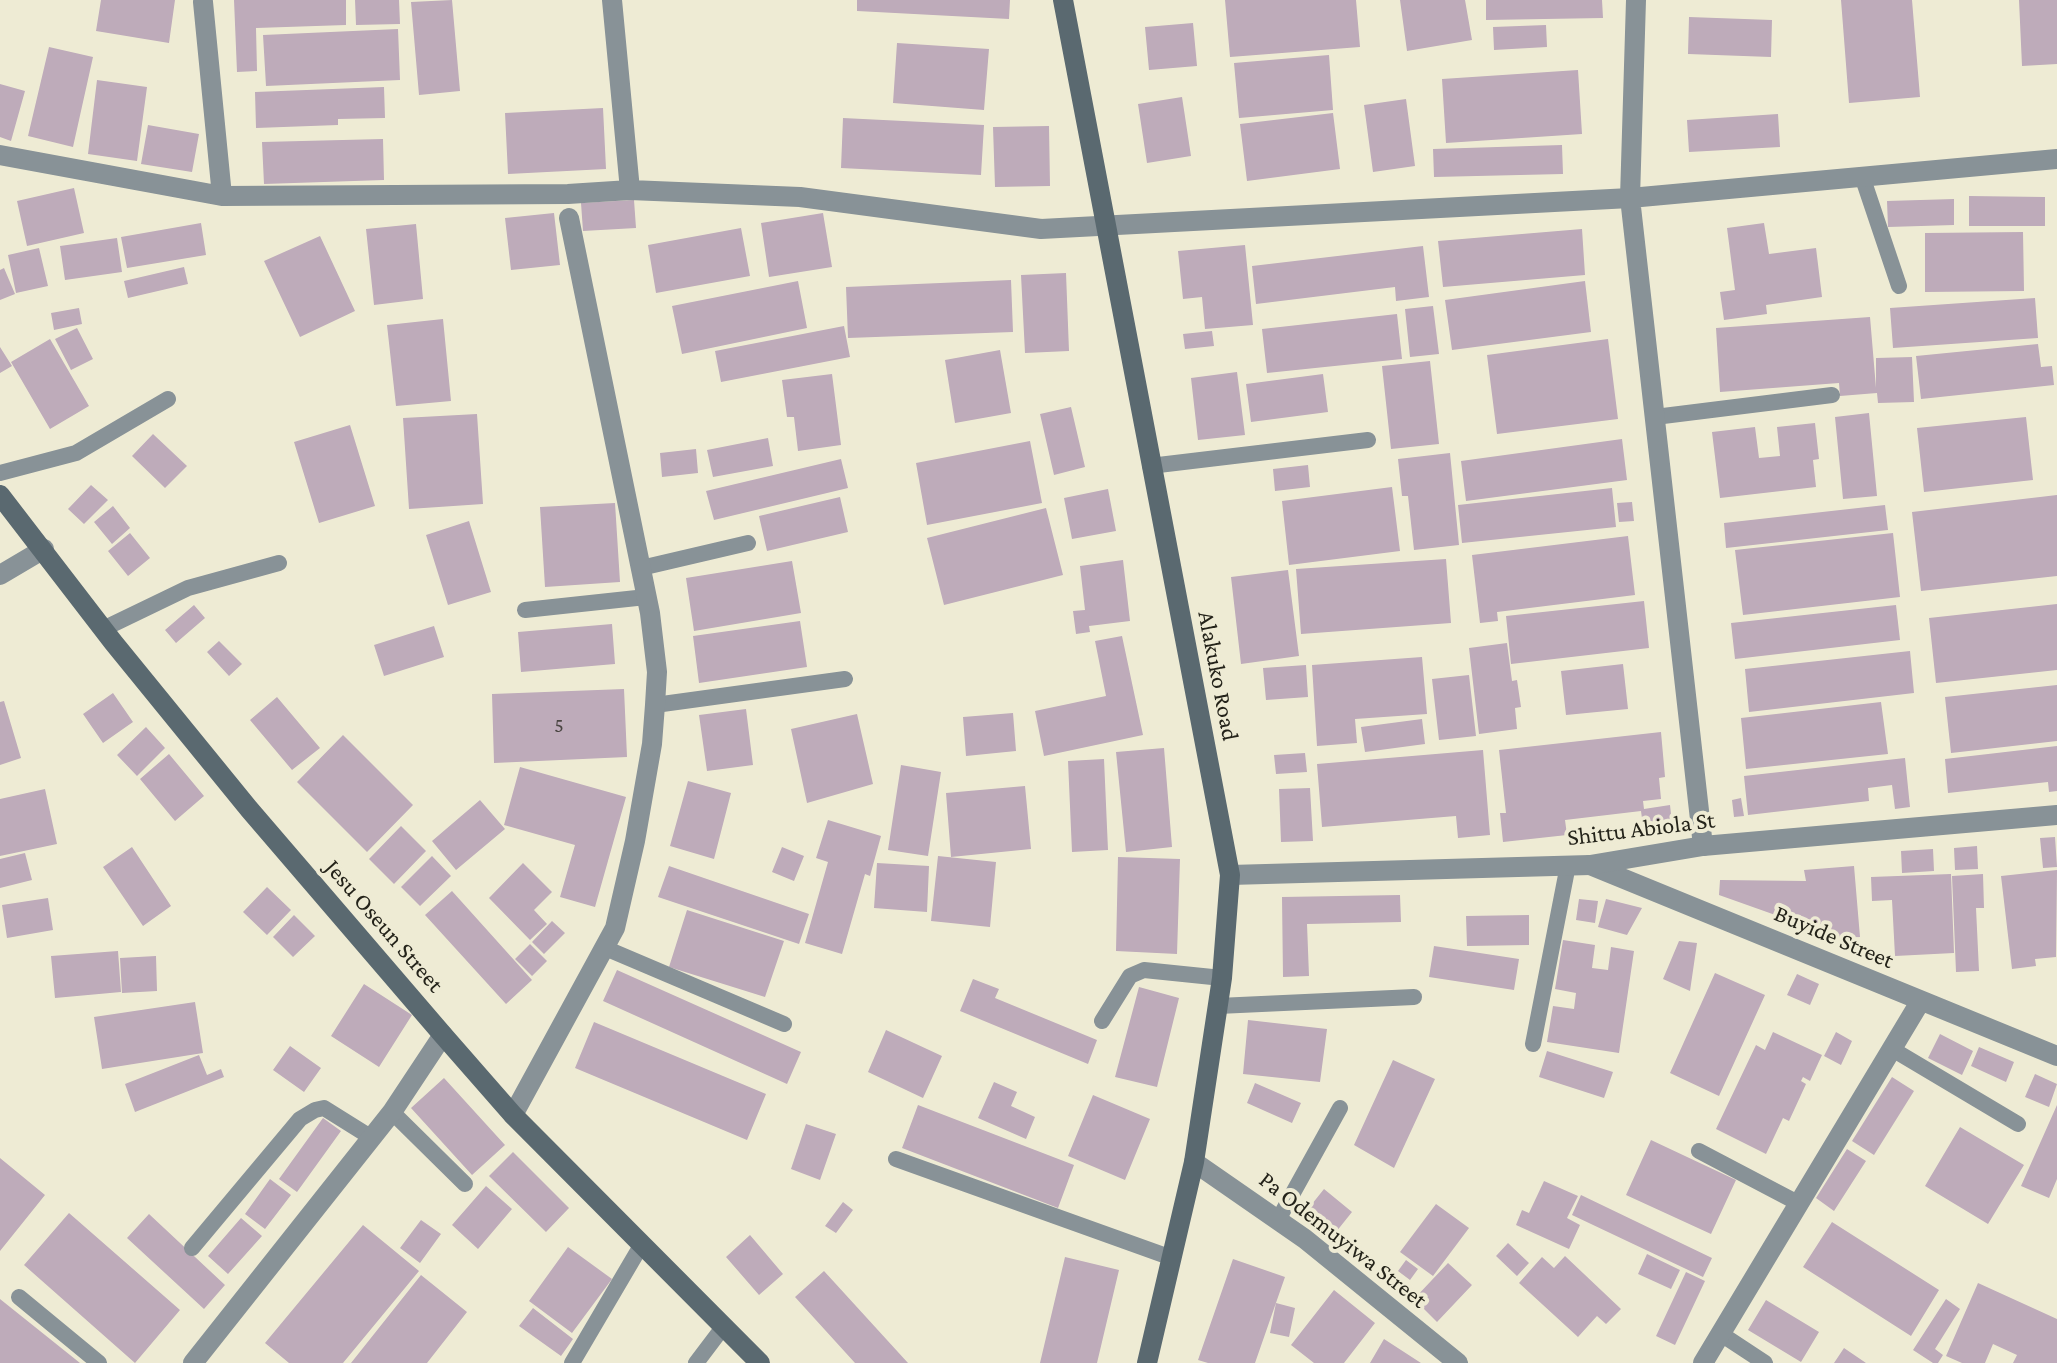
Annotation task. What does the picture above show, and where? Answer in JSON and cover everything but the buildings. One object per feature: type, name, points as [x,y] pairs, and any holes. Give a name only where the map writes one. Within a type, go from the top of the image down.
[{"type":"main road","name":"Alakuko Road","points":[[1063,0],[1104,228],[1230,875],[1222,978],[1194,1162],[1172,1258],[1154,1361]]},
{"type":"main road","name":"Jesu Oseun Street","points":[[0,495],[103,629],[249,809],[513,1115],[760,1363]]},
{"type":"street","points":[[612,0],[630,190]]},
{"type":"street","points":[[1636,0],[1630,198],[1703,846]]},
{"type":"street","points":[[203,2],[222,196]]},
{"type":"street","points":[[0,155],[222,196],[568,194],[630,190],[800,197],[1041,229],[1630,198],[2057,159]]},
{"type":"street","points":[[513,1115],[615,928],[635,841],[652,744],[655,705],[657,672],[641,568],[569,218]]},
{"type":"street","points":[[0,575],[44,549]]},
{"type":"street","name":"Shittu Abiola St","points":[[1230,875],[1590,865],[1703,846],[2057,815]]},
{"type":"street","name":"Buyide Street","points":[[1590,865],[2057,1056]]},
{"type":"street","points":[[1703,1363],[1920,1002]]},
{"type":"street","points":[[193,1363],[392,1112],[443,1035]]},
{"type":"street","name":"Pa Odemuyiwa Street","points":[[1194,1162],[1278,1220],[1458,1363]]},
{"type":"lane","points":[[1862,176],[1899,286]]},
{"type":"lane","points":[[1655,417],[1832,395]]},
{"type":"lane","points":[[0,473],[76,453],[168,399]]},
{"type":"lane","points":[[1150,466],[1368,440]]},
{"type":"lane","points":[[641,568],[748,543]]},
{"type":"lane","points":[[103,629],[188,588],[279,563]]},
{"type":"lane","points":[[525,610],[646,597]]},
{"type":"lane","points":[[655,705],[845,679]]},
{"type":"lane","points":[[1533,1044],[1568,865]]},
{"type":"lane","points":[[605,948],[784,1024]]},
{"type":"lane","points":[[1102,1021],[1130,976],[1144,970],[1222,978]]},
{"type":"lane","points":[[1218,1006],[1414,997]]},
{"type":"lane","points":[[1892,1049],[2018,1124]]},
{"type":"lane","points":[[192,1248],[300,1119],[324,1108],[372,1138]]},
{"type":"lane","points":[[1278,1220],[1340,1108]]},
{"type":"lane","points":[[392,1112],[465,1184]]},
{"type":"lane","points":[[1699,1151],[1798,1203]]},
{"type":"lane","points":[[896,1159],[1172,1258]]},
{"type":"lane","points":[[572,1363],[642,1244]]},
{"type":"lane","points":[[19,1297],[99,1363]]},
{"type":"lane","points":[[696,1363],[724,1326]]},
{"type":"lane","points":[[1721,1334],[1765,1363]]}]
